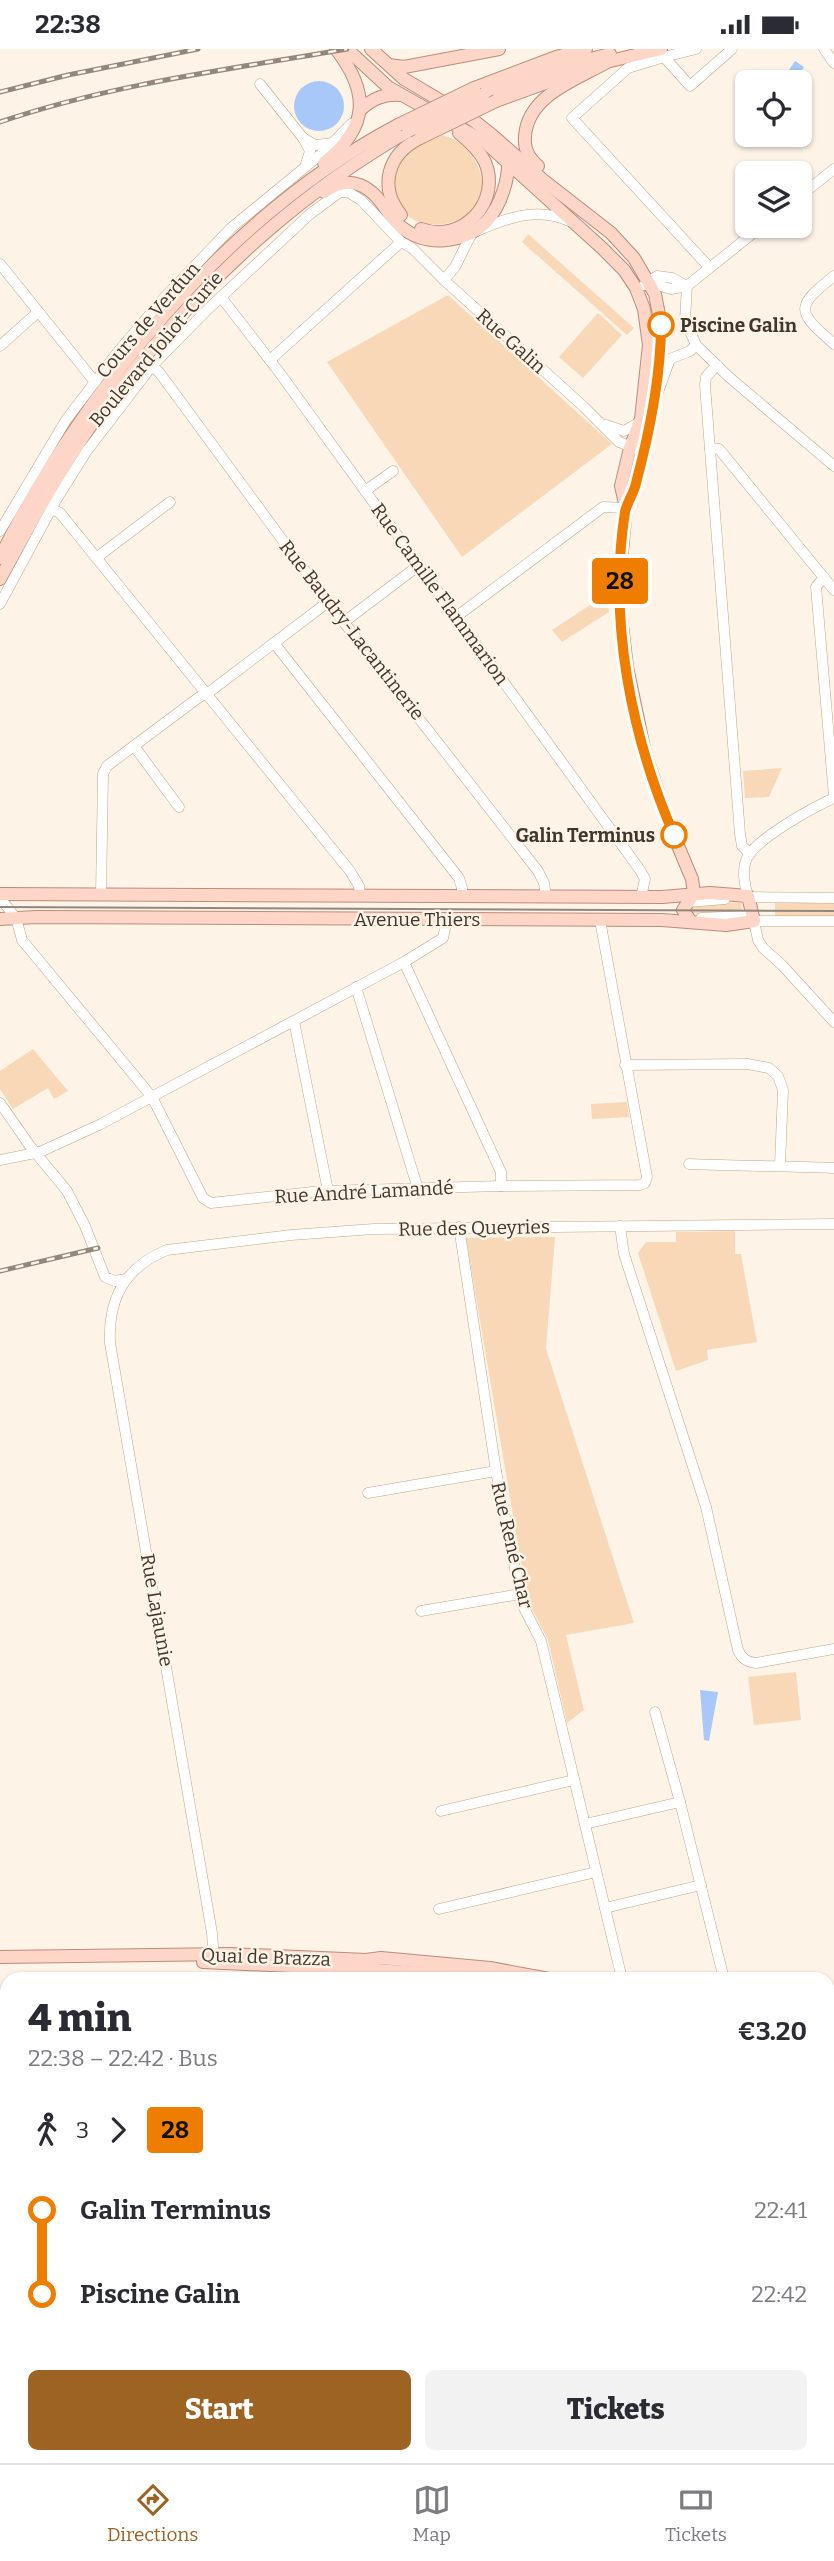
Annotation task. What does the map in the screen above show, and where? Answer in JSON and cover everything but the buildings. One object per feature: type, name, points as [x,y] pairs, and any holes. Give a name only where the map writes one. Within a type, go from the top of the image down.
[{"type":"main road","points":[[203,274],[240,234],[346,142],[354,131],[360,110],[360,94],[353,73],[336,49]]},
{"type":"main road","points":[[347,49],[382,82],[408,89],[473,120],[622,244],[650,283],[657,301],[661,325],[653,404],[637,449]]},
{"type":"main road","points":[[371,49],[408,89],[476,136],[509,163],[624,270],[642,302],[649,335],[634,491],[626,508],[620,594],[627,667],[647,761],[692,880],[691,897],[683,910],[691,922]]},
{"type":"main road","points":[[386,64],[404,67],[499,49]]},
{"type":"main road","name":"Boulevard Joliot-Curie","points":[[0,558],[7,531],[80,420],[134,351],[203,274],[312,180],[479,91],[556,57],[586,49]]},
{"type":"main road","name":"Boulevard Joliot-Curie","points":[[479,91],[630,49]]},
{"type":"main road","points":[[408,89],[413,105],[469,141],[479,152],[487,170],[488,195],[482,208],[473,219],[449,232],[427,231],[416,227],[398,212],[390,195],[389,175],[408,131],[496,101],[562,75],[607,62],[663,53]]},
{"type":"main road","points":[[360,110],[381,96],[408,89],[423,72],[457,56]]},
{"type":"main road","points":[[568,200],[527,153],[524,142],[528,117],[547,96],[607,62]]},
{"type":"main road","name":"Boulevard Joliot-Curie","points":[[0,579],[57,477],[97,417],[197,295],[257,237],[329,180],[408,131]]},
{"type":"main road","points":[[257,237],[331,187],[349,182],[366,188],[401,226],[412,234],[437,241],[461,238],[486,222],[498,202],[507,177],[509,163],[506,147]]},
{"type":"main road","points":[[0,552],[7,531]]},
{"type":"main road","name":"Avenue Thiers","points":[[0,897],[101,894],[748,896]]},
{"type":"main road","points":[[748,896],[753,916]]},
{"type":"main road","name":"Avenue Thiers","points":[[0,919],[600,920],[726,925],[753,916]]},
{"type":"main road","name":"Quai de Brazza","points":[[0,1963],[184,1961],[214,1954]]},
{"type":"main road","name":"Quai de Brazza","points":[[0,1957],[214,1954],[426,1972],[490,1968],[508,1972]]},
{"type":"street","points":[[696,49],[663,53],[628,68],[572,118],[709,267]]},
{"type":"street","points":[[663,53],[690,86],[732,49]]},
{"type":"street","points":[[824,49],[834,63]]},
{"type":"street","points":[[260,84],[303,138],[310,151],[306,165]]},
{"type":"street","name":"Cours de Verdun","points":[[7,531],[42,457],[94,382],[163,299],[231,228],[335,143],[360,110]]},
{"type":"street","points":[[303,138],[315,145],[335,143]]},
{"type":"street","points":[[812,186],[834,169]]},
{"type":"street","name":"Rue Galin","points":[[221,297],[310,213],[334,194],[348,192],[360,199],[401,242],[412,248],[619,442],[637,449]]},
{"type":"street","points":[[444,280],[460,258],[472,233],[524,215],[544,214],[573,223]]},
{"type":"street","points":[[746,238],[687,286],[685,320],[696,345],[834,466]]},
{"type":"street","points":[[270,361],[401,242]]},
{"type":"street","points":[[0,264],[94,382]]},
{"type":"street","points":[[834,275],[808,296],[805,304],[806,314],[814,327],[834,344]]},
{"type":"street","points":[[636,288],[650,283],[657,276],[672,278],[687,286]]},
{"type":"street","points":[[0,604],[86,452],[152,366],[221,297]]},
{"type":"street","name":"Rue Camille Flammarion","points":[[221,297],[643,874],[645,879],[642,897]]},
{"type":"street","points":[[0,346],[38,312]]},
{"type":"street","points":[[653,404],[670,359],[690,351],[696,345]]},
{"type":"street","points":[[717,365],[705,381],[740,834],[742,845],[750,854]]},
{"type":"street","name":"Rue Baudry-Lacantinerie","points":[[152,366],[328,602],[538,871],[544,883],[545,897]]},
{"type":"street","points":[[598,422],[624,431],[640,422]]},
{"type":"street","points":[[710,447],[719,449],[834,590]]},
{"type":"street","points":[[365,491],[393,471]]},
{"type":"street","points":[[96,558],[170,502]]},
{"type":"street","points":[[456,617],[603,507],[626,508]]},
{"type":"street","points":[[52,509],[60,513],[350,871],[359,886],[360,895]]},
{"type":"street","points":[[344,622],[418,566]]},
{"type":"street","points":[[748,896],[745,871],[750,854],[801,813],[834,797],[817,587],[824,577]]},
{"type":"street","points":[[101,894],[103,774],[107,766],[328,602]]},
{"type":"street","points":[[274,643],[458,878],[462,896]]},
{"type":"street","points":[[134,746],[179,807]]},
{"type":"street","name":"Avenue Thiers","points":[[748,896],[834,898]]},
{"type":"street","points":[[0,897],[0,909]]},
{"type":"street","points":[[0,897],[16,918],[22,940],[152,1097]]},
{"type":"street","points":[[753,916],[758,940],[763,948],[775,957],[834,1022]]},
{"type":"street","name":"Avenue Thiers","points":[[753,916],[834,921]]},
{"type":"street","points":[[0,1160],[36,1154],[152,1097],[404,962],[443,938],[447,919]]},
{"type":"street","points":[[600,920],[625,1065],[764,1065],[772,1070],[778,1076],[783,1090],[780,1165]]},
{"type":"street","points":[[404,962],[501,1172],[501,1186]]},
{"type":"street","points":[[356,987],[418,1189]]},
{"type":"street","points":[[294,1021],[328,1191]]},
{"type":"street","name":"Rue André Lamandé","points":[[152,1097],[206,1201],[211,1203],[328,1191],[640,1185],[645,1183],[647,1177],[625,1065]]},
{"type":"street","points":[[0,1103],[36,1154],[67,1191],[105,1277],[115,1281],[126,1279]]},
{"type":"street","points":[[689,1164],[834,1168]]},
{"type":"street","name":"Rue des Queyries","points":[[126,1279],[139,1264],[167,1249],[324,1232],[459,1227],[834,1224]]},
{"type":"street","points":[[620,1226],[624,1254],[706,1507],[741,1657],[756,1663],[834,1649]]},
{"type":"street","name":"Rue René Char","points":[[459,1227],[496,1471],[522,1604],[541,1641],[620,1972]]},
{"type":"street","name":"Rue Lajaunie","points":[[126,1279],[111,1314],[110,1343],[214,1954]]},
{"type":"street","points":[[368,1493],[496,1471]]},
{"type":"street","points":[[421,1611],[520,1594]]},
{"type":"street","points":[[655,1712],[722,1972]]},
{"type":"street","points":[[441,1811],[574,1780]]},
{"type":"street","points":[[585,1824],[680,1802]]},
{"type":"street","points":[[439,1909],[596,1872]]},
{"type":"street","points":[[605,1908],[701,1885]]},
{"type":"shaded area","points":[[442,135],[459,142],[471,154],[477,165],[482,187],[477,204],[465,217],[447,223],[429,224],[411,218],[398,205],[393,179],[403,152]]},
{"type":"shaded area","points":[[528,234],[634,328],[627,335],[522,242]]},
{"type":"shaded area","points":[[448,295],[612,444],[462,557],[327,362]]},
{"type":"shaded area","points":[[598,313],[622,335],[583,378],[559,357]]},
{"type":"shaded area","points":[[607,594],[609,612],[562,642],[552,630]]},
{"type":"shaded area","points":[[782,768],[769,797],[745,798],[743,771]]},
{"type":"shaded area","points":[[775,902],[834,902],[834,917],[775,916]]},
{"type":"shaded area","points":[[741,903],[742,912],[713,916],[692,913],[692,905]]},
{"type":"shaded area","points":[[33,1049],[68,1091],[54,1099],[48,1088],[13,1109],[0,1089],[0,1071]]},
{"type":"shaded area","points":[[627,1102],[629,1117],[592,1119],[591,1104]]},
{"type":"shaded area","points":[[735,1231],[735,1254],[741,1254],[757,1342],[707,1350],[708,1360],[676,1371],[638,1253],[646,1242],[676,1242],[676,1232]]},
{"type":"shaded area","points":[[555,1237],[546,1349],[634,1623],[566,1635],[584,1710],[567,1723],[548,1640],[530,1605],[523,1574],[466,1238]]},
{"type":"shaded area","points":[[796,1672],[801,1720],[754,1725],[748,1677]]},
{"type":"water","points":[[795,61],[804,67],[802,70],[789,70]]},
{"type":"water","points":[[319,81],[337,88],[344,106],[337,124],[319,131],[301,124],[294,106],[301,88]]},
{"type":"water","points":[[700,1690],[718,1692],[709,1741],[704,1740]]},
{"type":"tram line","points":[[0,907],[834,911]]},
{"type":"railway","points":[[0,92],[68,75],[198,49]]},
{"type":"railway","points":[[0,122],[128,87],[347,49]]},
{"type":"railway","points":[[0,1271],[98,1248]]},
{"type":"bus line","name":"28","points":[[661,325],[651,421],[634,491],[626,508],[620,594],[623,641],[636,718],[650,770],[674,835]]},
{"type":"place","name":"Piscine Galin","points":[[661,325]]},
{"type":"place","name":"Galin Terminus","points":[[674,835]]}]
